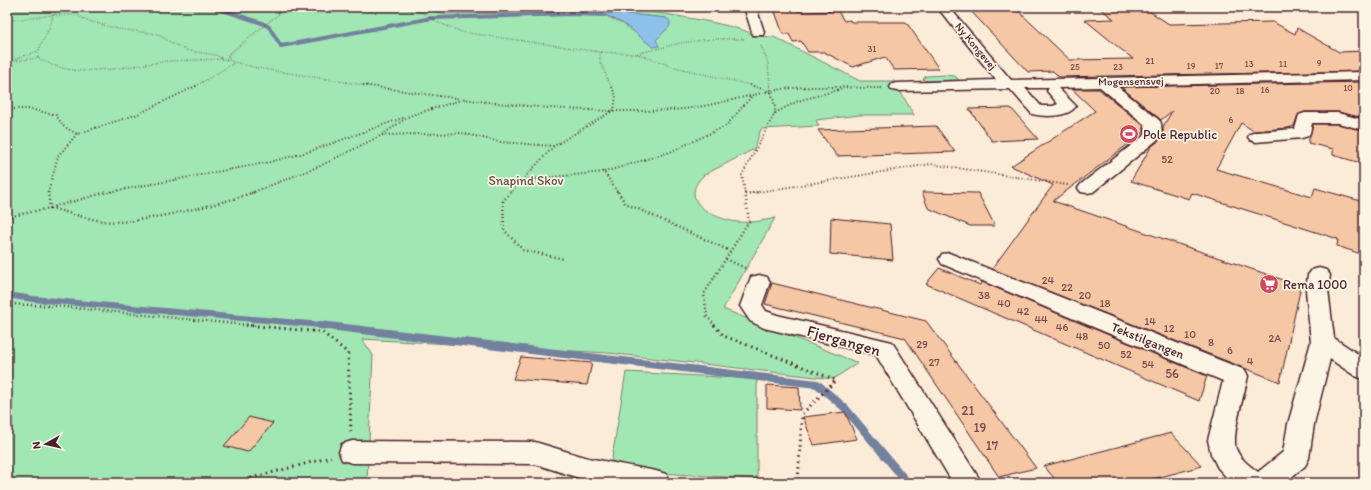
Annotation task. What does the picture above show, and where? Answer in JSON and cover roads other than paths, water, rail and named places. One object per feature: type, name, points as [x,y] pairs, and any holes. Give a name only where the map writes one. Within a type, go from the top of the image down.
[{"type":"street","points":[[750,7],[758,35]]},
{"type":"street","name":"Ny Kongevej","points":[[943,7],[1011,85],[1037,111],[1055,111],[1068,106],[1054,91]]},
{"type":"street","name":"Mogensensvej","points":[[897,87],[1364,76]]},
{"type":"street","points":[[1087,188],[1154,136],[1153,123],[1103,82]]},
{"type":"street","points":[[1256,137],[1302,133],[1305,118],[1338,118],[1364,125]]},
{"type":"street","name":"Tekstilgangen","points":[[949,259],[1236,376],[1221,440],[1222,449],[1227,460],[1252,483]]},
{"type":"street","points":[[1264,483],[1295,458],[1301,424],[1323,342],[1317,290],[1319,275]]},
{"type":"street","name":"Fjergangen","points":[[759,282],[751,306],[758,316],[772,322],[884,348],[968,483]]},
{"type":"street","points":[[1323,342],[1364,370]]},
{"type":"street","points":[[352,452],[535,453],[588,470],[656,483]]},
{"type":"water","points":[[618,13],[666,18],[670,21],[670,26],[656,40],[659,46],[653,47],[624,24],[604,15]]},
{"type":"waterway","points":[[213,7],[262,23],[269,27],[281,46],[432,18],[572,14],[604,15]]},
{"type":"waterway","points":[[7,295],[33,299],[320,325]]},
{"type":"waterway","points":[[320,325],[331,326]]},
{"type":"waterway","points":[[320,325],[817,384],[845,408],[906,481]]},
{"type":"place","name":"Pole Republic","points":[[1129,134]]},
{"type":"place","name":"Rema 1000","points":[[1269,284]]},
{"type":"park label","name":"Snapind Skov","points":[[526,180]]}]
